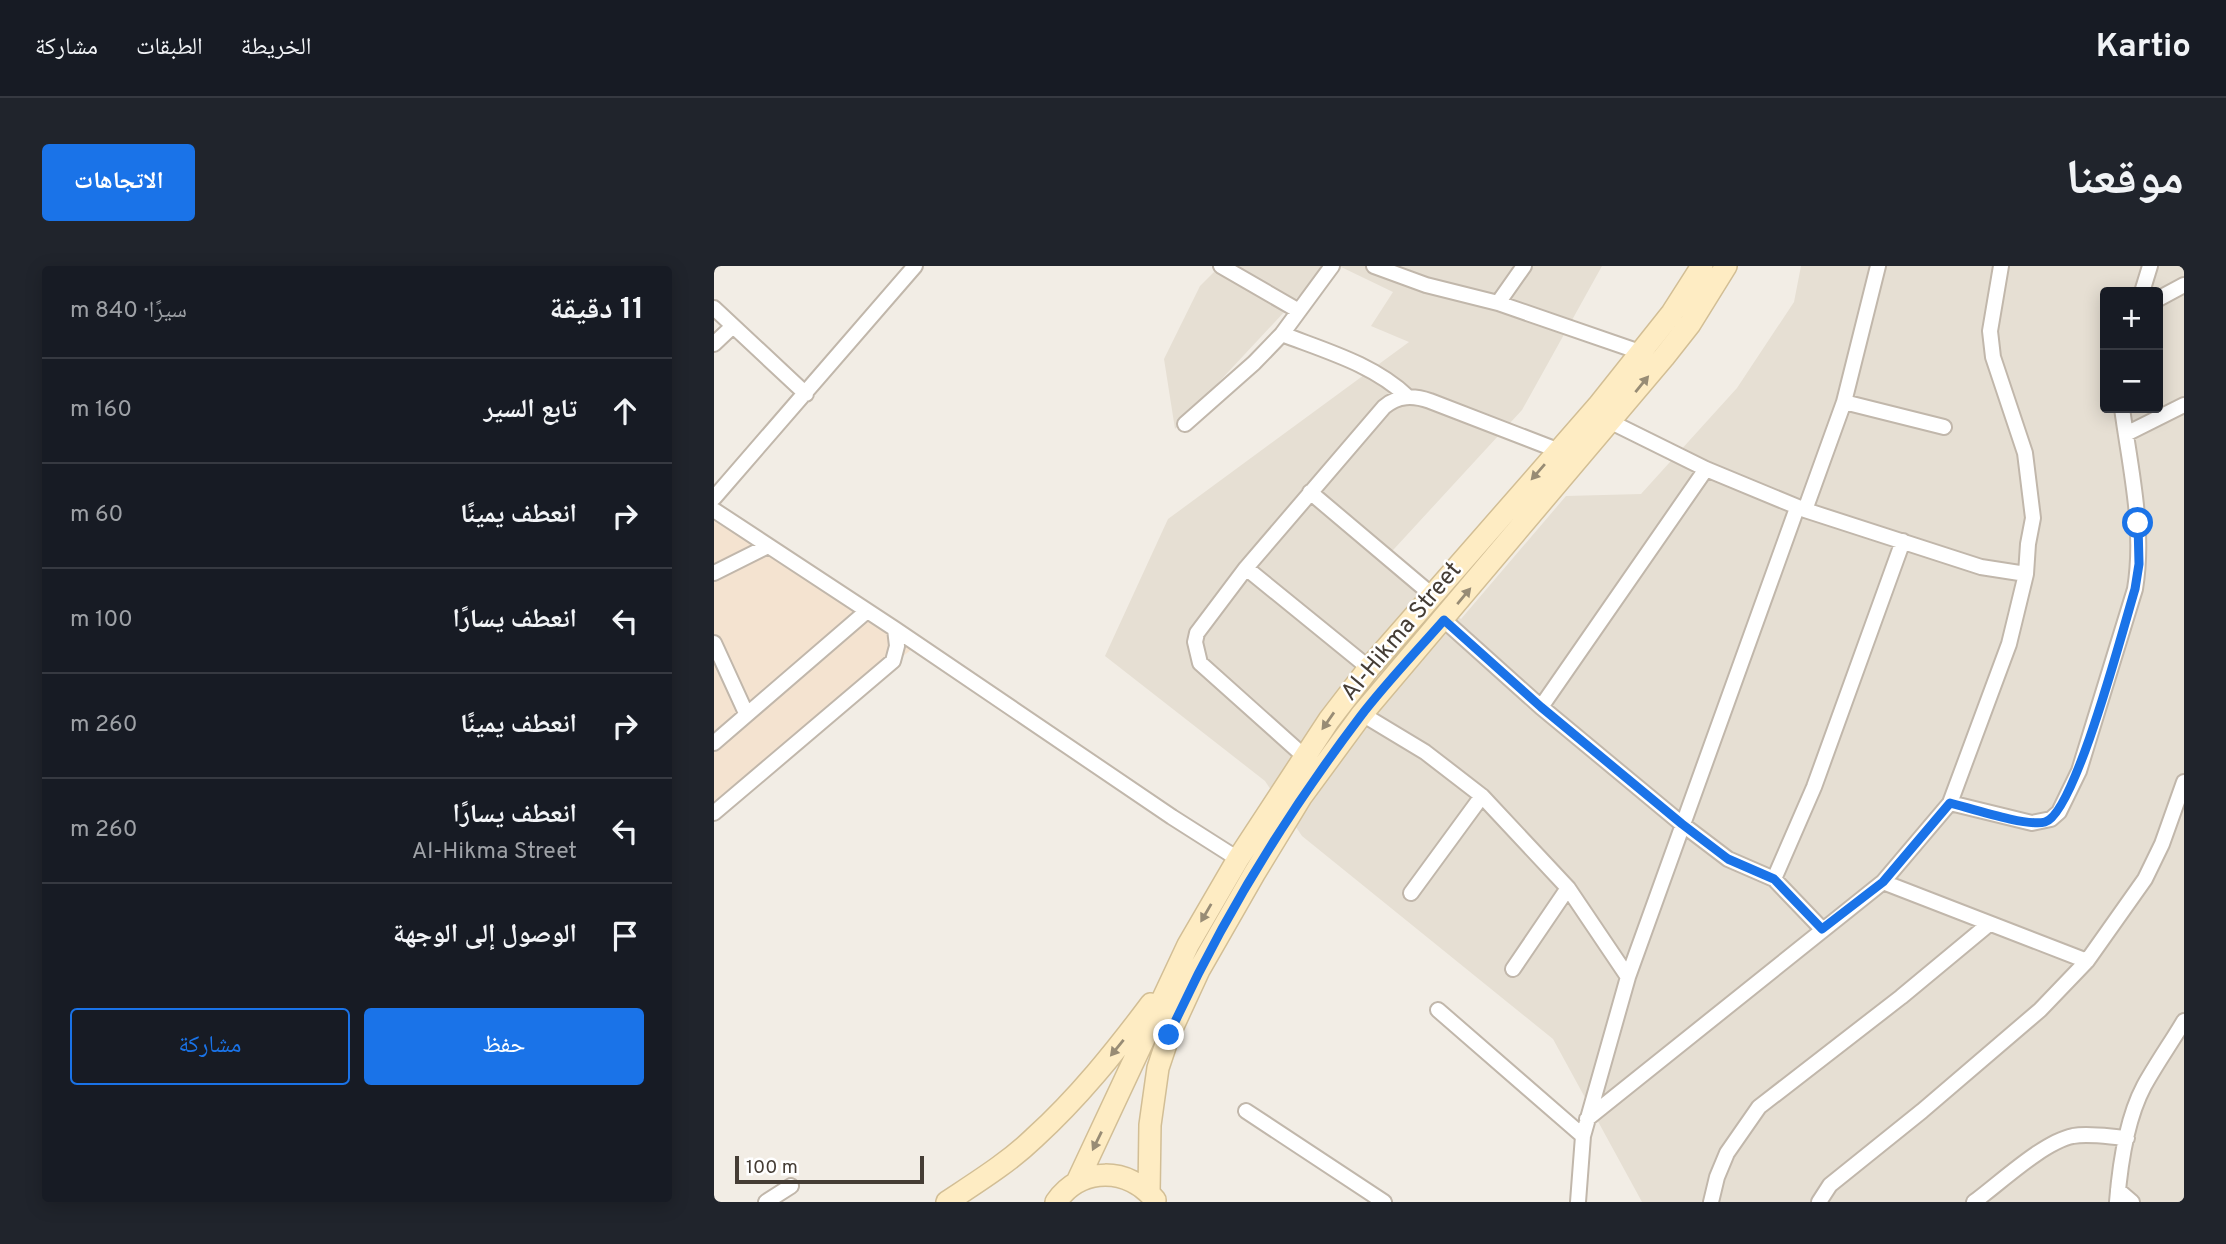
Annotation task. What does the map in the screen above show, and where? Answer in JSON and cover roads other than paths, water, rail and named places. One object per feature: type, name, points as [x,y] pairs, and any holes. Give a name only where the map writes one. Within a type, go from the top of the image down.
[{"type":"street","points":[[714,498],[915,266]]},
{"type":"street","points":[[1220,266],[1299,311]]},
{"type":"street","points":[[1185,424],[1254,363],[1282,334],[1332,266]]},
{"type":"street","points":[[1374,266],[1426,285],[1498,303],[1640,352]]},
{"type":"street","points":[[1498,303],[1524,266]]},
{"type":"street","name":"Al-Hikma Street","points":[[1077,1182],[1173,974],[1238,859],[1329,720],[1369,668],[1598,406],[1672,313],[1702,266]]},
{"type":"street","name":"Al-Hikma Street","points":[[1153,1197],[1149,1159],[1153,1096],[1158,1068],[1174,1024],[1199,970],[1301,797],[1362,714],[1611,422],[1690,324],[1726,266]]},
{"type":"street","points":[[1578,1202],[1583,1136],[1628,977],[1682,824],[1844,402],[1878,266]]},
{"type":"street","points":[[1587,1119],[1883,882],[1950,803],[2008,644],[2026,574],[2033,518],[2025,453],[1993,357],[1990,331],[2000,266]]},
{"type":"street","points":[[2144,287],[2150,266]]},
{"type":"street","points":[[2163,296],[2184,285]]},
{"type":"street","points":[[714,308],[806,394]]},
{"type":"street","points":[[714,344],[733,326]]},
{"type":"street","points":[[1282,334],[1374,370],[1390,380],[1408,397]]},
{"type":"street","points":[[1305,757],[1200,663],[1195,642],[1196,633],[1246,568],[1384,407],[1395,399],[1408,397],[1430,401],[1557,450]]},
{"type":"street","points":[[1844,402],[1944,427]]},
{"type":"street","points":[[2126,434],[2184,405]]},
{"type":"street","points":[[1950,803],[2032,823],[2044,823],[2059,812],[2079,771],[2135,589],[2139,564],[2138,523],[2123,413]]},
{"type":"street","points":[[1611,422],[1706,469],[1801,509],[1981,567],[2026,574]]},
{"type":"street","points":[[1541,707],[1706,469]]},
{"type":"street","points":[[1310,492],[1432,595]]},
{"type":"street","points":[[714,510],[1238,859]]},
{"type":"street","points":[[1774,879],[1814,787],[1903,541]]},
{"type":"street","points":[[714,573],[768,547]]},
{"type":"street","points":[[1246,568],[1369,668]]},
{"type":"street","points":[[714,743],[867,611]]},
{"type":"street","points":[[1444,620],[1541,707],[1682,824],[1728,859],[1774,879],[1822,929]]},
{"type":"street","points":[[714,813],[893,661],[898,646],[895,629]]},
{"type":"street","points":[[714,643],[746,713]]},
{"type":"street","points":[[1362,714],[1425,752],[1482,796],[1568,888],[1628,977]]},
{"type":"street","points":[[1819,1202],[1830,1185],[2040,1010],[2087,961],[2146,879],[2162,844],[2184,782]]},
{"type":"street","points":[[1411,892],[1482,796]]},
{"type":"street","points":[[1883,882],[2087,961]]},
{"type":"street","points":[[1513,969],[1568,888]]},
{"type":"street","points":[[1711,1202],[1727,1153],[1759,1107],[1901,997],[1989,924]]},
{"type":"street","points":[[947,1202],[1034,1139],[1082,1090],[1122,1043],[1173,974]]},
{"type":"street","points":[[1438,1010],[1583,1136]]},
{"type":"street","points":[[2132,1202],[2117,1196],[2130,1122],[2144,1086],[2184,1021]]},
{"type":"street","points":[[1246,1111],[1384,1202]]},
{"type":"street","points":[[1974,1202],[2046,1146],[2060,1140],[2086,1135],[2127,1138]]},
{"type":"street","points":[[1056,1202],[1077,1182],[1098,1175],[1121,1176],[1131,1180],[1153,1197]]},
{"type":"street","points":[[766,1202],[790,1186]]}]
